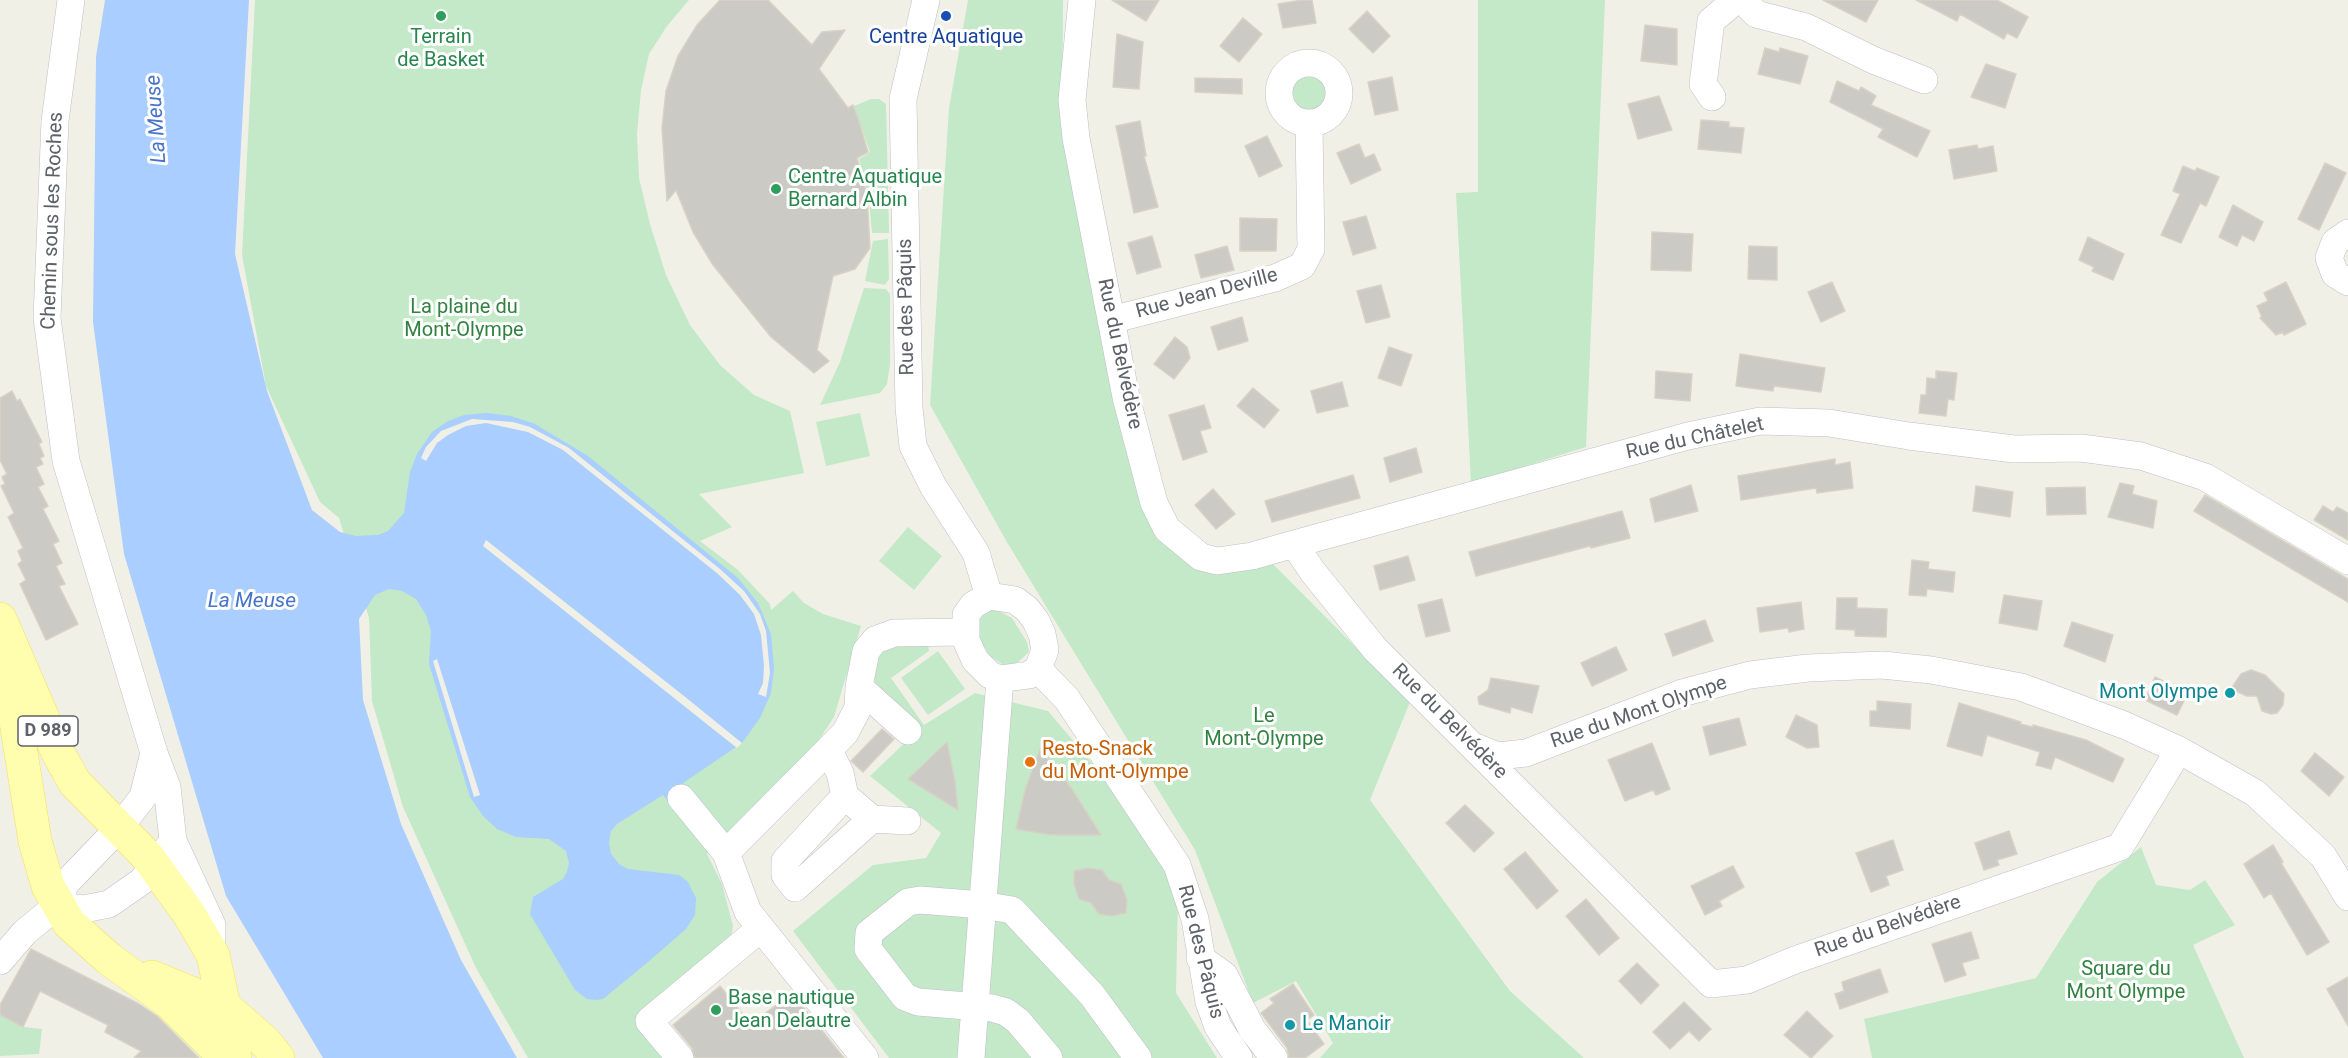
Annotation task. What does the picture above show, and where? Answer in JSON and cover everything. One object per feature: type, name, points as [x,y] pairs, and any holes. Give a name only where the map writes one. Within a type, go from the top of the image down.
[{"type":"main road","name":"D 989","points":[[0,619],[58,753],[75,783],[147,856],[189,915],[213,955],[295,1058]]},
{"type":"main road","name":"D 989","points":[[0,669],[15,716],[35,841],[48,886],[69,923],[109,959],[225,1007],[266,1043],[278,1058]]},
{"type":"main road","points":[[213,955],[225,1007],[227,1055]]},
{"type":"main road","points":[[109,959],[169,1002],[227,1055]]},
{"type":"street","name":"Chemin sous les Roches","points":[[71,0],[54,121],[47,318],[66,461],[154,753],[167,787],[173,841],[212,925],[213,955]]},
{"type":"street","name":"Rue des Pâquis","points":[[926,0],[903,99],[909,408],[913,446],[933,486],[976,553],[988,596]]},
{"type":"street","name":"Rue du Belvédère","points":[[1082,0],[1072,100],[1075,129],[1126,397],[1154,502],[1167,529],[1201,557],[1218,561],[1252,556],[1294,544],[1313,572],[1375,649],[1711,984],[1747,980],[1795,960],[2120,847],[2179,750]]},
{"type":"street","points":[[1712,97],[1703,84],[1711,21],[1736,0]]},
{"type":"street","points":[[1743,0],[1756,14],[1806,27],[1873,60],[1924,80]]},
{"type":"street","name":"Rue Jean Deville","points":[[1111,320],[1275,279],[1302,266],[1311,249],[1310,124]]},
{"type":"street","points":[[2348,233],[2335,242],[2329,258],[2335,274],[2348,282]]},
{"type":"street","name":"Rue du Châtelet","points":[[1294,544],[1688,436],[1760,421],[1829,423],[1909,436],[2014,448],[2081,448],[2141,456],[2205,477],[2348,561]]},
{"type":"street","points":[[988,596],[1015,600],[1027,609],[1036,621],[1042,634],[1045,650],[1038,669],[1020,678],[1000,679],[990,675],[975,660],[966,640],[966,615],[972,605],[988,596]]},
{"type":"street","points":[[726,853],[845,733],[858,708],[859,687],[866,651],[875,640],[894,633],[966,632]]},
{"type":"street","name":"Rue du Mont Olympe","points":[[1472,746],[1498,756],[1526,753],[1682,693],[1750,675],[1808,668],[1882,665],[1931,670],[2021,687],[2124,725],[2179,750],[2254,793],[2324,856],[2348,897]]},
{"type":"street","name":"Rue des Pâquis","points":[[1038,669],[1067,699],[1176,865],[1196,919],[1200,958],[1209,1002],[1218,1027],[1239,1058]]},
{"type":"street","points":[[971,1058],[1000,679]]},
{"type":"street","points":[[859,687],[908,731]]},
{"type":"street","points":[[829,751],[840,773],[845,796],[872,819],[907,820]]},
{"type":"street","points":[[0,961],[25,932],[58,905],[65,884],[118,828],[143,797],[154,753]]},
{"type":"street","points":[[845,796],[784,861],[785,875],[795,888],[872,819]]},
{"type":"street","points":[[681,798],[726,853],[748,912],[866,1058]]},
{"type":"street","points":[[58,905],[84,909],[109,904],[142,881],[173,841]]},
{"type":"street","points":[[1049,1058],[1018,1021],[1006,1012],[975,1006],[918,1002],[905,997],[868,949],[866,940],[873,928],[908,902],[920,900],[1012,910],[1092,995],[1138,1058]]},
{"type":"street","points":[[680,1058],[650,1021],[761,928]]},
{"type":"street","points":[[1200,958],[1224,975],[1252,1029],[1274,1058]]},
{"type":"green space","name":"La plaine du Mont-Olympe","points":[[255,0],[689,0],[667,26],[649,54],[641,90],[637,134],[639,178],[650,224],[666,275],[690,325],[720,365],[754,395],[790,411],[804,473],[699,494],[732,527],[700,541],[738,570],[770,604],[771,610],[793,591],[804,603],[823,614],[861,626],[834,717],[813,749],[707,854],[722,884],[733,926],[729,946],[650,1021],[680,1058],[528,1058],[476,968],[403,807],[372,701],[369,618],[339,518],[320,502],[266,386],[242,255]]},
{"type":"green space","name":"Le Mont-Olympe","points":[[968,0],[1063,0],[1062,136],[1119,408],[1196,567],[1267,558],[1410,702],[1370,800],[1510,991],[1584,1058],[1320,1058],[1333,1043],[1296,981],[1253,1003],[1195,850],[1008,544],[930,405],[949,108]]},
{"type":"green space","points":[[1478,0],[1605,0],[1586,447],[1471,483],[1456,193],[1478,192]]},
{"type":"green space","points":[[1310,73],[1318,74],[1325,79],[1330,86],[1330,102],[1325,109],[1318,114],[1310,115],[1302,114],[1295,109],[1290,102],[1289,94],[1290,86],[1295,79],[1302,74]]},
{"type":"green space","points":[[871,99],[879,99],[886,104],[889,233],[872,233],[869,199],[859,159],[870,152],[854,106]]},
{"type":"green space","points":[[888,239],[889,279],[885,285],[865,281],[873,241]]},
{"type":"green space","points":[[864,288],[886,289],[890,294],[890,364],[887,384],[880,393],[820,405],[840,362]]},
{"type":"green space","points":[[860,413],[870,456],[826,466],[816,422]]},
{"type":"green space","points":[[908,527],[942,556],[914,590],[879,561]]},
{"type":"green space","points":[[995,609],[1012,618],[1027,642],[1029,652],[1016,664],[1005,666],[990,656],[977,635],[978,617],[984,611]]},
{"type":"green space","points":[[927,638],[929,651],[891,678],[924,725],[975,693],[1048,711],[1140,820],[1178,898],[1176,993],[1217,1058],[889,1058],[793,931],[873,865],[926,858],[941,833],[870,776],[914,734],[878,689],[873,676],[877,649]]},
{"type":"green space","points":[[938,651],[965,689],[928,715],[901,678]]},
{"type":"green space","name":"Square du Mont Olympe","points":[[2141,847],[2156,885],[2190,890],[2205,880],[2235,925],[2193,945],[2244,1058],[1872,1058],[1864,1019],[2036,978],[2097,882]]},
{"type":"green space","points":[[0,1015],[23,1027],[42,1029],[39,1054],[0,1056]]},
{"type":"water","name":"La Meuse","points":[[105,0],[249,0],[235,254],[267,391],[312,510],[340,532],[356,536],[378,535],[388,531],[404,513],[410,472],[417,454],[432,432],[448,421],[464,415],[487,413],[511,416],[535,424],[588,456],[738,578],[758,603],[771,634],[774,668],[771,693],[760,718],[742,743],[683,783],[690,793],[671,805],[663,795],[617,824],[611,831],[609,843],[611,854],[619,864],[628,869],[679,875],[688,882],[696,898],[695,915],[686,929],[648,962],[603,999],[595,1000],[587,999],[575,990],[530,914],[533,897],[563,879],[567,872],[569,863],[566,851],[549,839],[516,837],[497,829],[483,816],[470,797],[429,664],[431,631],[426,615],[416,599],[402,591],[389,589],[375,595],[359,619],[363,700],[401,824],[461,960],[517,1058],[323,1058],[226,896],[124,554],[93,322],[96,57]]},
{"type":"pier","points":[[472,419],[513,422],[530,427],[569,448],[720,569],[744,591],[760,614],[766,631],[770,673],[766,697],[758,694],[763,683],[764,666],[761,635],[754,614],[740,595],[718,574],[563,450],[528,432],[486,423],[466,426],[448,435],[437,443],[426,461],[421,458],[426,447],[441,431]]},
{"type":"pier","points":[[486,540],[742,743],[737,748],[713,729],[483,546]]},
{"type":"pier","points":[[437,659],[480,795],[474,797],[433,661]]},
{"type":"building","name":"Centre Aquatique Bernard Albin","points":[[720,0],[768,0],[812,45],[822,32],[845,30],[819,69],[848,108],[853,105],[868,152],[857,158],[867,195],[870,248],[855,269],[833,276],[817,350],[829,361],[814,373],[771,337],[713,265],[693,232],[676,190],[667,201],[662,128],[666,91],[678,56],[697,25]]},
{"type":"building","points":[[1112,0],[1159,0],[1146,21]]},
{"type":"building","points":[[1312,0],[1316,23],[1283,28],[1278,4]]},
{"type":"building","points":[[1823,0],[1878,0],[1866,22]]},
{"type":"building","points":[[1916,0],[1997,0],[2028,17],[2017,38],[2007,33],[2004,39],[1960,14],[1957,21]]},
{"type":"building","points":[[1367,11],[1390,36],[1373,53],[1349,29]]},
{"type":"building","points":[[1243,18],[1262,34],[1239,62],[1220,46]]},
{"type":"building","points":[[1645,25],[1677,29],[1677,65],[1641,61]]},
{"type":"building","points":[[1117,34],[1143,42],[1139,89],[1113,87]]},
{"type":"building","points":[[1765,48],[1779,52],[1780,48],[1808,56],[1800,84],[1758,74]]},
{"type":"building","points":[[1986,64],[2016,74],[2005,108],[1971,97]]},
{"type":"building","points":[[1392,77],[1398,110],[1375,115],[1368,82]]},
{"type":"building","points":[[1195,78],[1242,79],[1242,94],[1195,92]]},
{"type":"building","points":[[1837,81],[1859,91],[1861,87],[1876,96],[1871,105],[1930,131],[1917,157],[1878,137],[1883,129],[1830,102]]},
{"type":"building","points":[[1659,96],[1672,130],[1638,139],[1628,104]]},
{"type":"building","points":[[1701,120],[1729,122],[1729,127],[1744,128],[1741,153],[1698,149]]},
{"type":"building","points":[[1140,121],[1146,156],[1144,156],[1158,207],[1134,213],[1116,126]]},
{"type":"building","points":[[1267,136],[1282,166],[1259,177],[1245,146]]},
{"type":"building","points":[[1359,144],[1365,158],[1374,154],[1381,170],[1351,184],[1337,153]]},
{"type":"building","points":[[1977,145],[1978,149],[1993,146],[1997,171],[1954,179],[1949,150]]},
{"type":"building","points":[[2325,163],[2346,173],[2319,230],[2298,219]]},
{"type":"building","points":[[2183,166],[2195,171],[2197,168],[2219,177],[2206,206],[2200,203],[2181,243],[2161,235],[2180,194],[2173,191]]},
{"type":"building","points":[[2233,205],[2263,222],[2254,241],[2242,235],[2237,246],[2219,237]]},
{"type":"building","points":[[1366,216],[1376,248],[1353,255],[1343,222]]},
{"type":"building","points":[[1240,218],[1277,219],[1276,251],[1240,251]]},
{"type":"building","points":[[1652,232],[1693,234],[1691,271],[1651,270]]},
{"type":"building","points":[[1152,236],[1161,267],[1137,274],[1128,243]]},
{"type":"building","points":[[2088,237],[2124,254],[2113,280],[2092,271],[2094,267],[2079,260]]},
{"type":"building","points":[[1227,246],[1234,270],[1201,278],[1195,255]]},
{"type":"building","points":[[1749,246],[1777,247],[1777,280],[1748,279]]},
{"type":"building","points":[[1832,282],[1845,311],[1821,322],[1808,292]]},
{"type":"building","points":[[2286,282],[2306,324],[2284,335],[2283,332],[2276,335],[2260,318],[2262,317],[2257,306],[2268,301],[2264,293]]},
{"type":"building","points":[[1381,285],[1390,317],[1366,323],[1357,291]]},
{"type":"building","points":[[1242,317],[1248,341],[1218,350],[1211,327]]},
{"type":"building","points":[[1175,337],[1187,347],[1190,358],[1174,379],[1154,364]]},
{"type":"building","points":[[1389,347],[1412,355],[1401,386],[1378,378]]},
{"type":"building","points":[[1740,354],[1825,368],[1821,392],[1774,386],[1773,391],[1736,386]]},
{"type":"building","points":[[1656,371],[1692,374],[1690,401],[1655,398]]},
{"type":"building","points":[[1936,371],[1957,373],[1954,400],[1948,399],[1946,416],[1919,413],[1921,395],[1926,395],[1927,378],[1936,379]]},
{"type":"building","points":[[1342,382],[1348,406],[1317,413],[1311,391]]},
{"type":"building","points":[[1253,388],[1279,410],[1264,428],[1237,406]]},
{"type":"building","points":[[12,391],[17,401],[20,399],[42,442],[39,444],[44,456],[40,458],[43,464],[36,467],[44,484],[38,487],[48,506],[43,509],[59,541],[53,544],[62,563],[56,566],[65,584],[59,586],[78,624],[46,640],[20,584],[26,580],[18,564],[22,561],[18,551],[23,548],[8,517],[14,513],[1,486],[5,484],[2,477],[7,474],[0,460],[0,398]]},
{"type":"building","points":[[1204,405],[1211,428],[1200,431],[1207,452],[1183,460],[1169,415]]},
{"type":"building","points":[[1416,448],[1422,472],[1390,482],[1384,458]]},
{"type":"building","points":[[1835,459],[1835,465],[1850,462],[1853,488],[1817,493],[1816,488],[1741,500],[1738,476]]},
{"type":"building","points":[[1353,475],[1360,498],[1272,522],[1265,501]]},
{"type":"building","points":[[2120,483],[2134,486],[2132,494],[2157,501],[2153,528],[2108,517]]},
{"type":"building","points":[[1691,485],[1698,511],[1655,522],[1650,499]]},
{"type":"building","points":[[1976,486],[2013,492],[2010,517],[1973,511]]},
{"type":"building","points":[[2085,487],[2086,514],[2047,515],[2046,488]]},
{"type":"building","points":[[1213,489],[1235,514],[1216,529],[1195,505]]},
{"type":"building","points":[[2205,495],[2348,579],[2348,602],[2194,511]]},
{"type":"building","points":[[2323,506],[2333,512],[2337,507],[2348,513],[2348,540],[2314,520]]},
{"type":"building","points":[[1622,511],[1630,538],[1591,548],[1590,546],[1476,576],[1469,552]]},
{"type":"building","points":[[1408,556],[1415,580],[1380,590],[1374,566]]},
{"type":"building","points":[[1912,560],[1929,562],[1928,569],[1955,572],[1953,592],[1927,589],[1926,596],[1909,595]]},
{"type":"building","points":[[2004,595],[2042,601],[2037,630],[1999,623]]},
{"type":"building","points":[[1837,598],[1857,598],[1857,608],[1887,609],[1886,637],[1855,636],[1855,630],[1836,629]]},
{"type":"building","points":[[1442,599],[1450,631],[1426,637],[1418,605]]},
{"type":"building","points":[[1801,602],[1804,629],[1789,632],[1788,628],[1760,632],[1757,608]]},
{"type":"building","points":[[1705,620],[1713,641],[1673,656],[1665,634]]},
{"type":"building","points":[[2072,622],[2113,635],[2105,662],[2064,646]]},
{"type":"building","points":[[1616,647],[1627,670],[1592,686],[1581,663]]},
{"type":"building","points":[[2251,670],[2265,675],[2284,694],[2283,705],[2277,713],[2262,711],[2257,696],[2247,696],[2231,689],[2241,674]]},
{"type":"building","points":[[2155,677],[2188,693],[2177,715],[2145,700]]},
{"type":"building","points":[[1491,678],[1539,686],[1532,713],[1511,707],[1510,713],[1479,704],[1478,697],[1488,690]]},
{"type":"building","points":[[1877,701],[1911,704],[1910,729],[1870,726],[1870,711],[1877,711]]},
{"type":"building","points":[[1959,703],[2021,722],[2020,724],[2033,727],[2033,725],[2086,740],[2124,759],[2113,782],[2055,757],[2051,769],[2036,765],[2040,752],[1987,735],[1982,756],[1947,746]]},
{"type":"building","points":[[1796,715],[1817,725],[1819,747],[1807,748],[1786,737]]},
{"type":"building","points":[[1739,718],[1746,745],[1710,755],[1703,727]]},
{"type":"building","points":[[882,729],[894,739],[863,772],[851,761]]},
{"type":"building","points":[[947,742],[955,781],[958,810],[908,779]]},
{"type":"building","points":[[1652,743],[1670,789],[1656,795],[1653,790],[1625,801],[1608,760]]},
{"type":"building","points":[[1040,749],[1072,789],[1101,835],[1051,835],[1016,829],[1025,790]]},
{"type":"building","points":[[2315,753],[2344,777],[2329,796],[2301,771]]},
{"type":"building","points":[[1465,805],[1494,833],[1474,852],[1446,823]]},
{"type":"building","points":[[2009,831],[2017,854],[1997,860],[1999,865],[1984,870],[1975,843]]},
{"type":"building","points":[[1893,840],[1903,870],[1886,876],[1889,885],[1871,892],[1856,853]]},
{"type":"building","points":[[2273,845],[2283,862],[2281,863],[2329,942],[2307,955],[2271,893],[2264,898],[2244,864]]},
{"type":"building","points":[[1525,852],[1558,891],[1537,909],[1504,869]]},
{"type":"building","points":[[1733,866],[1744,887],[1719,901],[1722,906],[1705,915],[1691,886]]},
{"type":"building","points":[[1088,868],[1102,870],[1109,880],[1121,884],[1127,900],[1126,913],[1111,916],[1099,914],[1091,903],[1079,899],[1074,884],[1074,871]]},
{"type":"building","points":[[1586,899],[1619,938],[1599,955],[1566,916]]},
{"type":"building","points":[[1971,932],[1979,958],[1962,963],[1966,975],[1945,982],[1932,944]]},
{"type":"building","points":[[31,949],[139,1004],[157,1016],[199,1058],[134,1058],[141,1051],[105,1032],[108,1025],[40,991],[23,1027],[0,1015],[0,1005]]},
{"type":"building","points":[[1637,963],[1659,985],[1641,1004],[1619,981]]},
{"type":"building","points":[[1880,969],[1888,992],[1840,1009],[1835,994],[1844,991],[1842,982]]},
{"type":"building","points":[[2348,977],[2348,1026],[2327,989]]},
{"type":"building","name":"Le Manoir","points":[[1293,984],[1314,1015],[1307,1020],[1324,1044],[1305,1058],[1289,1058],[1287,1048],[1261,1013],[1274,1003],[1270,999]]},
{"type":"building","name":"Base nautique Jean Delautre","points":[[720,986],[751,1024],[792,993],[844,1058],[695,1058],[692,1048],[673,1025]]},
{"type":"building","points":[[1684,1002],[1711,1029],[1699,1041],[1689,1031],[1670,1049],[1653,1032]]},
{"type":"building","points":[[1807,1011],[1833,1036],[1811,1058],[1784,1035]]},
{"type":"place","name":"Terrain de Basket","points":[[441,16]]},
{"type":"place","name":"Centre Aquatique","points":[[946,16]]},
{"type":"place","name":"Centre Aquatique Bernard Albin","points":[[776,189]]},
{"type":"place","name":"Mont Olympe","points":[[2230,693]]},
{"type":"place","name":"Resto-Snack du Mont-Olympe","points":[[1030,762]]},
{"type":"place","name":"Base nautique Jean Delautre","points":[[716,1010]]},
{"type":"place","name":"Le Manoir","points":[[1290,1025]]}]
